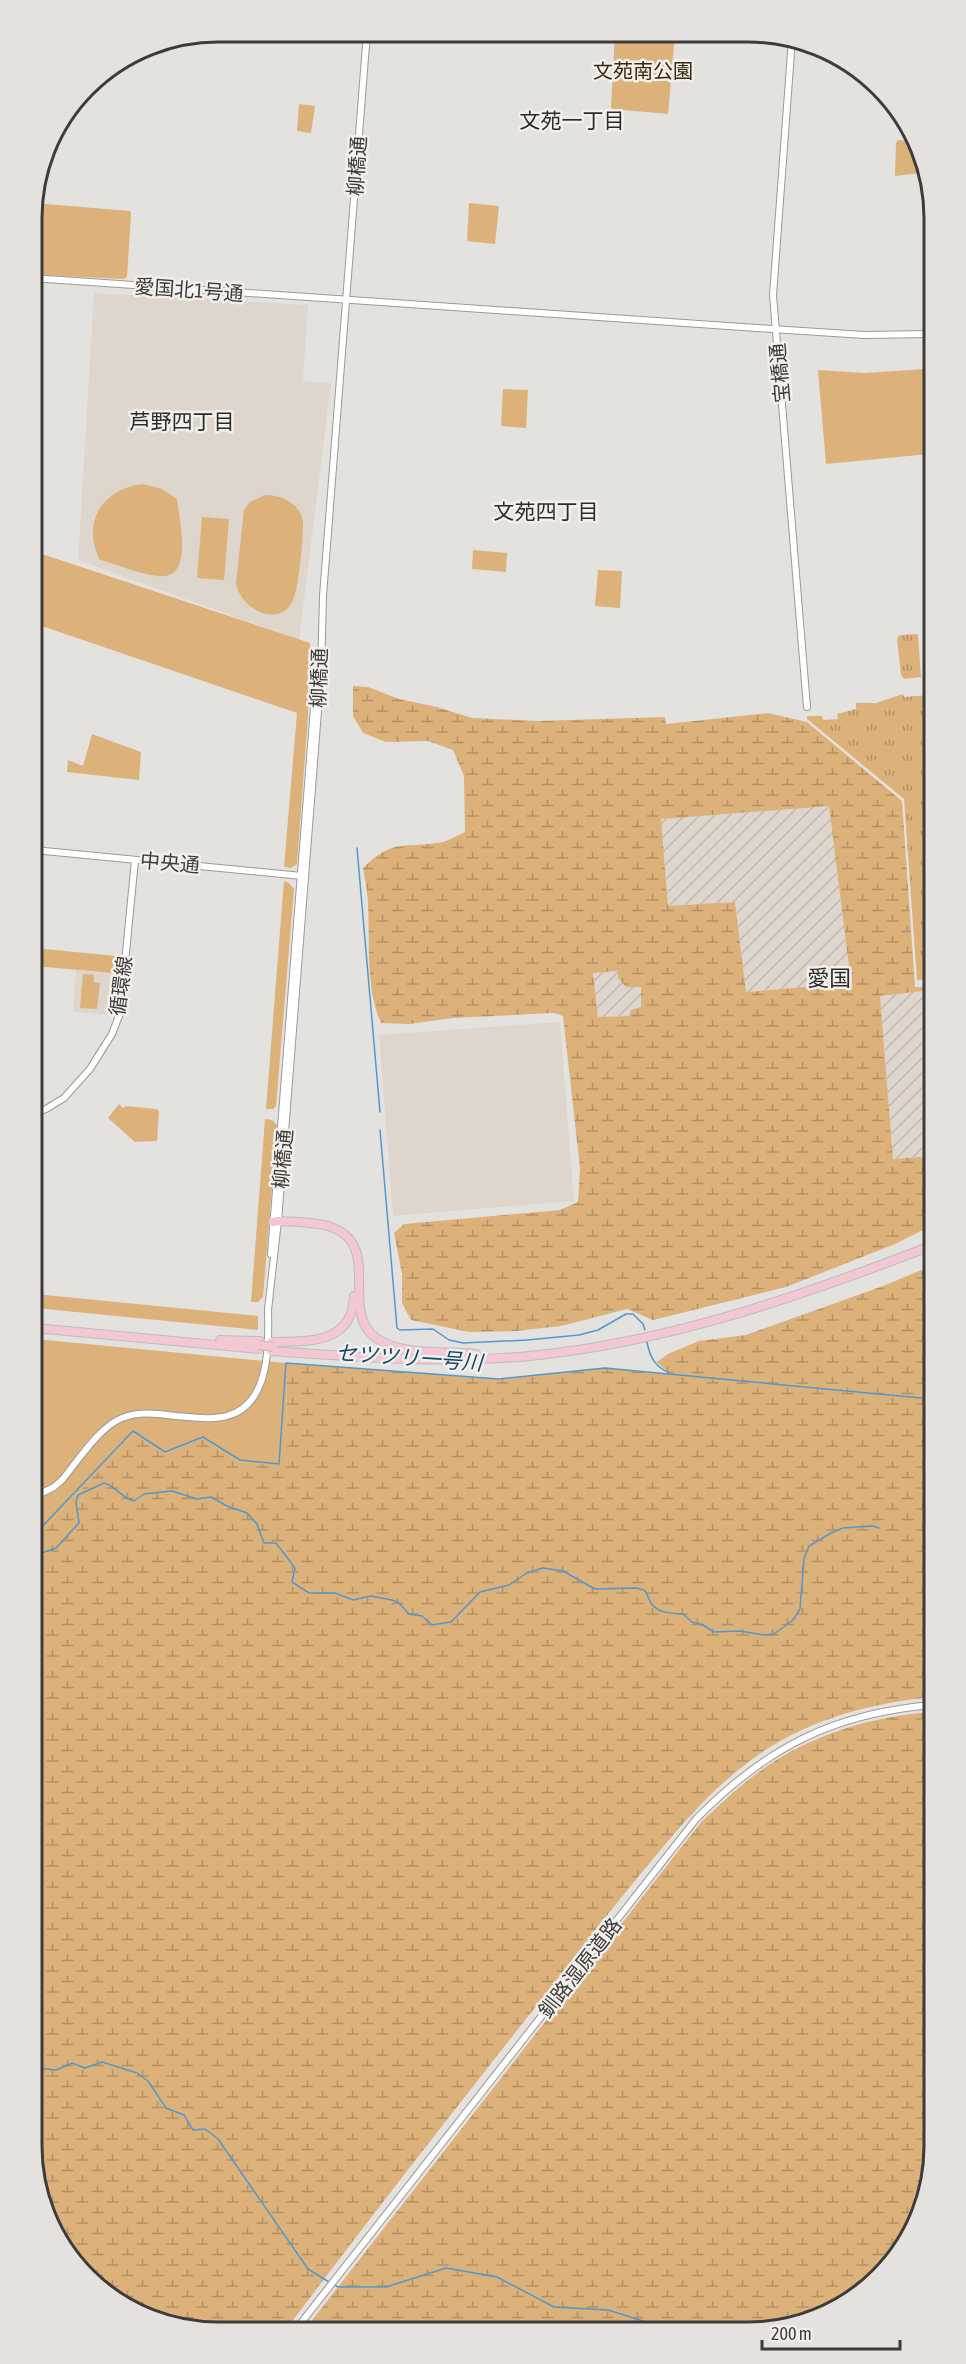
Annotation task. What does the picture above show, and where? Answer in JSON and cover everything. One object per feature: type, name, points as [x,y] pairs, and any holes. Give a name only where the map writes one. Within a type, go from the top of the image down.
[{"type":"highway","points":[[272,1346],[317,1341],[336,1332],[352,1310],[356,1269],[352,1253],[335,1234],[276,1222]]},
{"type":"highway","points":[[276,1222],[328,1226],[351,1241],[360,1269],[358,1302],[362,1320],[367,1329],[384,1343],[408,1349],[476,1354]]},
{"type":"highway","points":[[272,1346],[403,1354],[476,1354],[576,1345],[674,1327],[770,1300],[924,1243]]},
{"type":"highway","points":[[42,1327],[444,1360],[529,1356],[627,1342],[724,1319],[791,1298],[924,1249]]},
{"type":"highway","points":[[42,1327],[260,1345]]},
{"type":"street","name":"柳橋通","points":[[42,1493],[62,1480],[107,1427],[121,1418],[144,1413],[214,1419],[232,1414],[242,1408],[256,1393],[264,1375],[321,673],[321,639],[366,42]]},
{"type":"street","name":"宝橋通","points":[[791,48],[774,273],[776,329],[807,707]]},
{"type":"street","name":"愛国北1号通","points":[[42,279],[865,335],[924,334]]},
{"type":"street","name":"中央通","points":[[42,851],[303,876]]},
{"type":"street","name":"循環線","points":[[42,1110],[64,1098],[90,1069],[112,1034],[119,1016],[135,860]]},
{"type":"street","name":"釧路湿原道路","points":[[302,2322],[696,1819],[711,1803],[750,1770],[811,1734],[871,1713],[924,1706]]},
{"type":"shaded area","points":[[94,293],[308,305],[303,381],[331,383],[299,640],[78,560]]},
{"type":"shaded area","points":[[829,806],[851,984],[746,992],[735,902],[668,907],[660,818]]},
{"type":"shaded area","points":[[76,970],[118,974],[112,1015],[73,1012]]},
{"type":"shaded area","points":[[618,971],[641,986],[641,1007],[630,1016],[598,1017],[593,973]]},
{"type":"shaded area","points":[[924,991],[924,1157],[893,1159],[880,995]]},
{"type":"shaded area","points":[[560,1022],[574,1201],[393,1216],[379,1035]]},
{"type":"green space","name":"文苑南公園","points":[[615,42],[674,42],[668,114],[611,107]]},
{"type":"green space","points":[[299,104],[315,106],[311,133],[297,131]]},
{"type":"green space","points":[[898,140],[905,140],[918,173],[895,176]]},
{"type":"green space","points":[[469,203],[499,206],[495,244],[467,241]]},
{"type":"green space","points":[[45,204],[130,211],[127,277],[124,279],[42,275],[42,206]]},
{"type":"green space","points":[[924,369],[924,454],[826,464],[818,370],[865,373]]},
{"type":"green space","points":[[503,389],[528,390],[526,428],[501,426]]},
{"type":"green space","points":[[142,484],[162,489],[177,499],[182,533],[181,559],[177,569],[170,575],[151,575],[100,560],[95,546],[94,521],[106,500],[128,487]]},
{"type":"green space","points":[[265,495],[289,501],[298,510],[303,522],[300,564],[294,598],[284,611],[276,614],[259,612],[251,607],[239,592],[236,583],[244,510],[250,502]]},
{"type":"green space","points":[[202,517],[229,519],[224,580],[197,578]]},
{"type":"green space","points":[[473,550],[507,553],[506,572],[472,569]]},
{"type":"green space","points":[[42,554],[310,643],[308,716],[297,864],[291,868],[284,867],[297,713],[42,626]]},
{"type":"green space","points":[[598,570],[622,571],[620,608],[595,606]]},
{"type":"green space","points":[[900,635],[918,635],[921,677],[904,679],[901,675],[897,638]]},
{"type":"green space","points":[[353,686],[368,687],[399,699],[437,707],[472,718],[539,721],[665,717],[666,724],[768,713],[807,722],[902,801],[915,987],[924,987],[924,991],[880,996],[893,1159],[924,1157],[924,1230],[895,1244],[786,1287],[653,1320],[627,1309],[561,1326],[516,1331],[469,1332],[411,1320],[402,1303],[402,1274],[394,1233],[404,1224],[560,1210],[578,1202],[580,1168],[563,1016],[554,1013],[453,1018],[409,1024],[381,1023],[370,979],[368,901],[363,868],[374,858],[392,848],[443,842],[465,832],[464,776],[453,750],[428,741],[386,742],[363,733],[353,716]],"holes":[[[829,806],[851,983],[746,992],[735,902],[668,906],[661,819]],[[618,971],[618,978],[626,987],[641,987],[641,1007],[631,1010],[629,1016],[598,1017],[593,973]]]},
{"type":"green space","points":[[903,694],[904,697],[924,695],[924,980],[917,980],[904,799],[807,719],[807,716],[822,716],[823,720],[838,719],[837,714],[856,709],[856,703],[876,703]]},
{"type":"green space","points":[[92,734],[141,752],[139,780],[67,772],[68,760],[83,766]]},
{"type":"green space","points":[[284,881],[294,889],[276,1106],[273,1109],[266,1109]]},
{"type":"green space","points":[[42,949],[126,957],[124,974],[42,967]]},
{"type":"green space","points":[[83,974],[94,975],[94,982],[100,983],[97,1009],[80,1008]]},
{"type":"green space","points":[[119,1104],[123,1108],[126,1106],[159,1111],[157,1141],[135,1142],[108,1118]]},
{"type":"green space","points":[[265,1119],[272,1120],[277,1125],[263,1297],[258,1302],[251,1302]]},
{"type":"green space","points":[[924,1269],[924,1698],[861,1709],[837,1716],[792,1735],[750,1761],[706,1799],[668,1841],[599,1926],[292,2322],[207,2322],[184,2319],[140,2304],[120,2292],[86,2262],[72,2244],[55,2213],[44,2169],[42,2146],[42,1531],[134,1434],[165,1454],[203,1438],[239,1462],[287,1445],[286,1363],[499,1379],[605,1368],[670,1374],[657,1362],[668,1354],[699,1341],[746,1335]]},
{"type":"green space","points":[[42,1295],[258,1316],[258,1330],[42,1309]]},
{"type":"green space","points":[[42,1340],[286,1363],[287,1445],[281,1466],[239,1462],[203,1438],[165,1454],[134,1434],[42,1531]]},
{"type":"green space","points":[[924,1713],[924,2157],[921,2180],[911,2213],[894,2244],[880,2262],[846,2292],[826,2304],[793,2316],[771,2320],[748,2322],[311,2322],[701,1822],[734,1791],[787,1753],[834,1732],[908,1714]]},
{"type":"waterway","points":[[357,848],[380,1112]]},
{"type":"waterway","points":[[380,1130],[397,1328],[400,1330],[433,1329],[449,1340],[463,1343],[527,1340],[579,1335],[598,1330],[626,1314],[633,1314],[643,1324],[645,1330]]},
{"type":"waterway","points":[[647,1342],[654,1361],[669,1373]]},
{"type":"waterway","name":"セツツリ一号川","points":[[42,1527],[133,1431],[165,1452],[203,1437],[240,1460],[279,1464],[286,1363],[499,1379],[605,1368],[924,1398]]},
{"type":"waterway","points":[[42,1553],[56,1548],[79,1523],[76,1502],[78,1495],[104,1483],[134,1501],[144,1494],[172,1491],[197,1499],[211,1497],[247,1513],[257,1524],[264,1543],[276,1543],[295,1568],[292,1582],[309,1593],[335,1593],[353,1600],[371,1596],[392,1600],[399,1603],[409,1614],[422,1616],[432,1625],[451,1622],[480,1592],[509,1585],[527,1573],[543,1568],[563,1571],[595,1589],[636,1588],[644,1590],[654,1607],[666,1612],[683,1614],[692,1622],[703,1625],[714,1632],[740,1631],[764,1635],[774,1634],[793,1620],[800,1609],[804,1559],[809,1546],[843,1528],[872,1526],[879,1528]]},
{"type":"waterway","points":[[42,2069],[56,2070],[72,2063],[85,2068],[102,2062],[137,2073],[148,2081],[166,2108],[184,2115],[193,2130],[205,2129],[218,2139],[308,2269],[329,2282]]},
{"type":"waterway","points":[[333,2284],[338,2287],[386,2287],[446,2268],[497,2277],[554,2307],[608,2310],[646,2322]]},
{"type":"district","name":"文苑一丁目","points":[[572,121]]},
{"type":"district","name":"芦野四丁目","points":[[182,422]]},
{"type":"district","name":"文苑四丁目","points":[[546,512]]},
{"type":"district","name":"愛国","points":[[829,978]]}]
